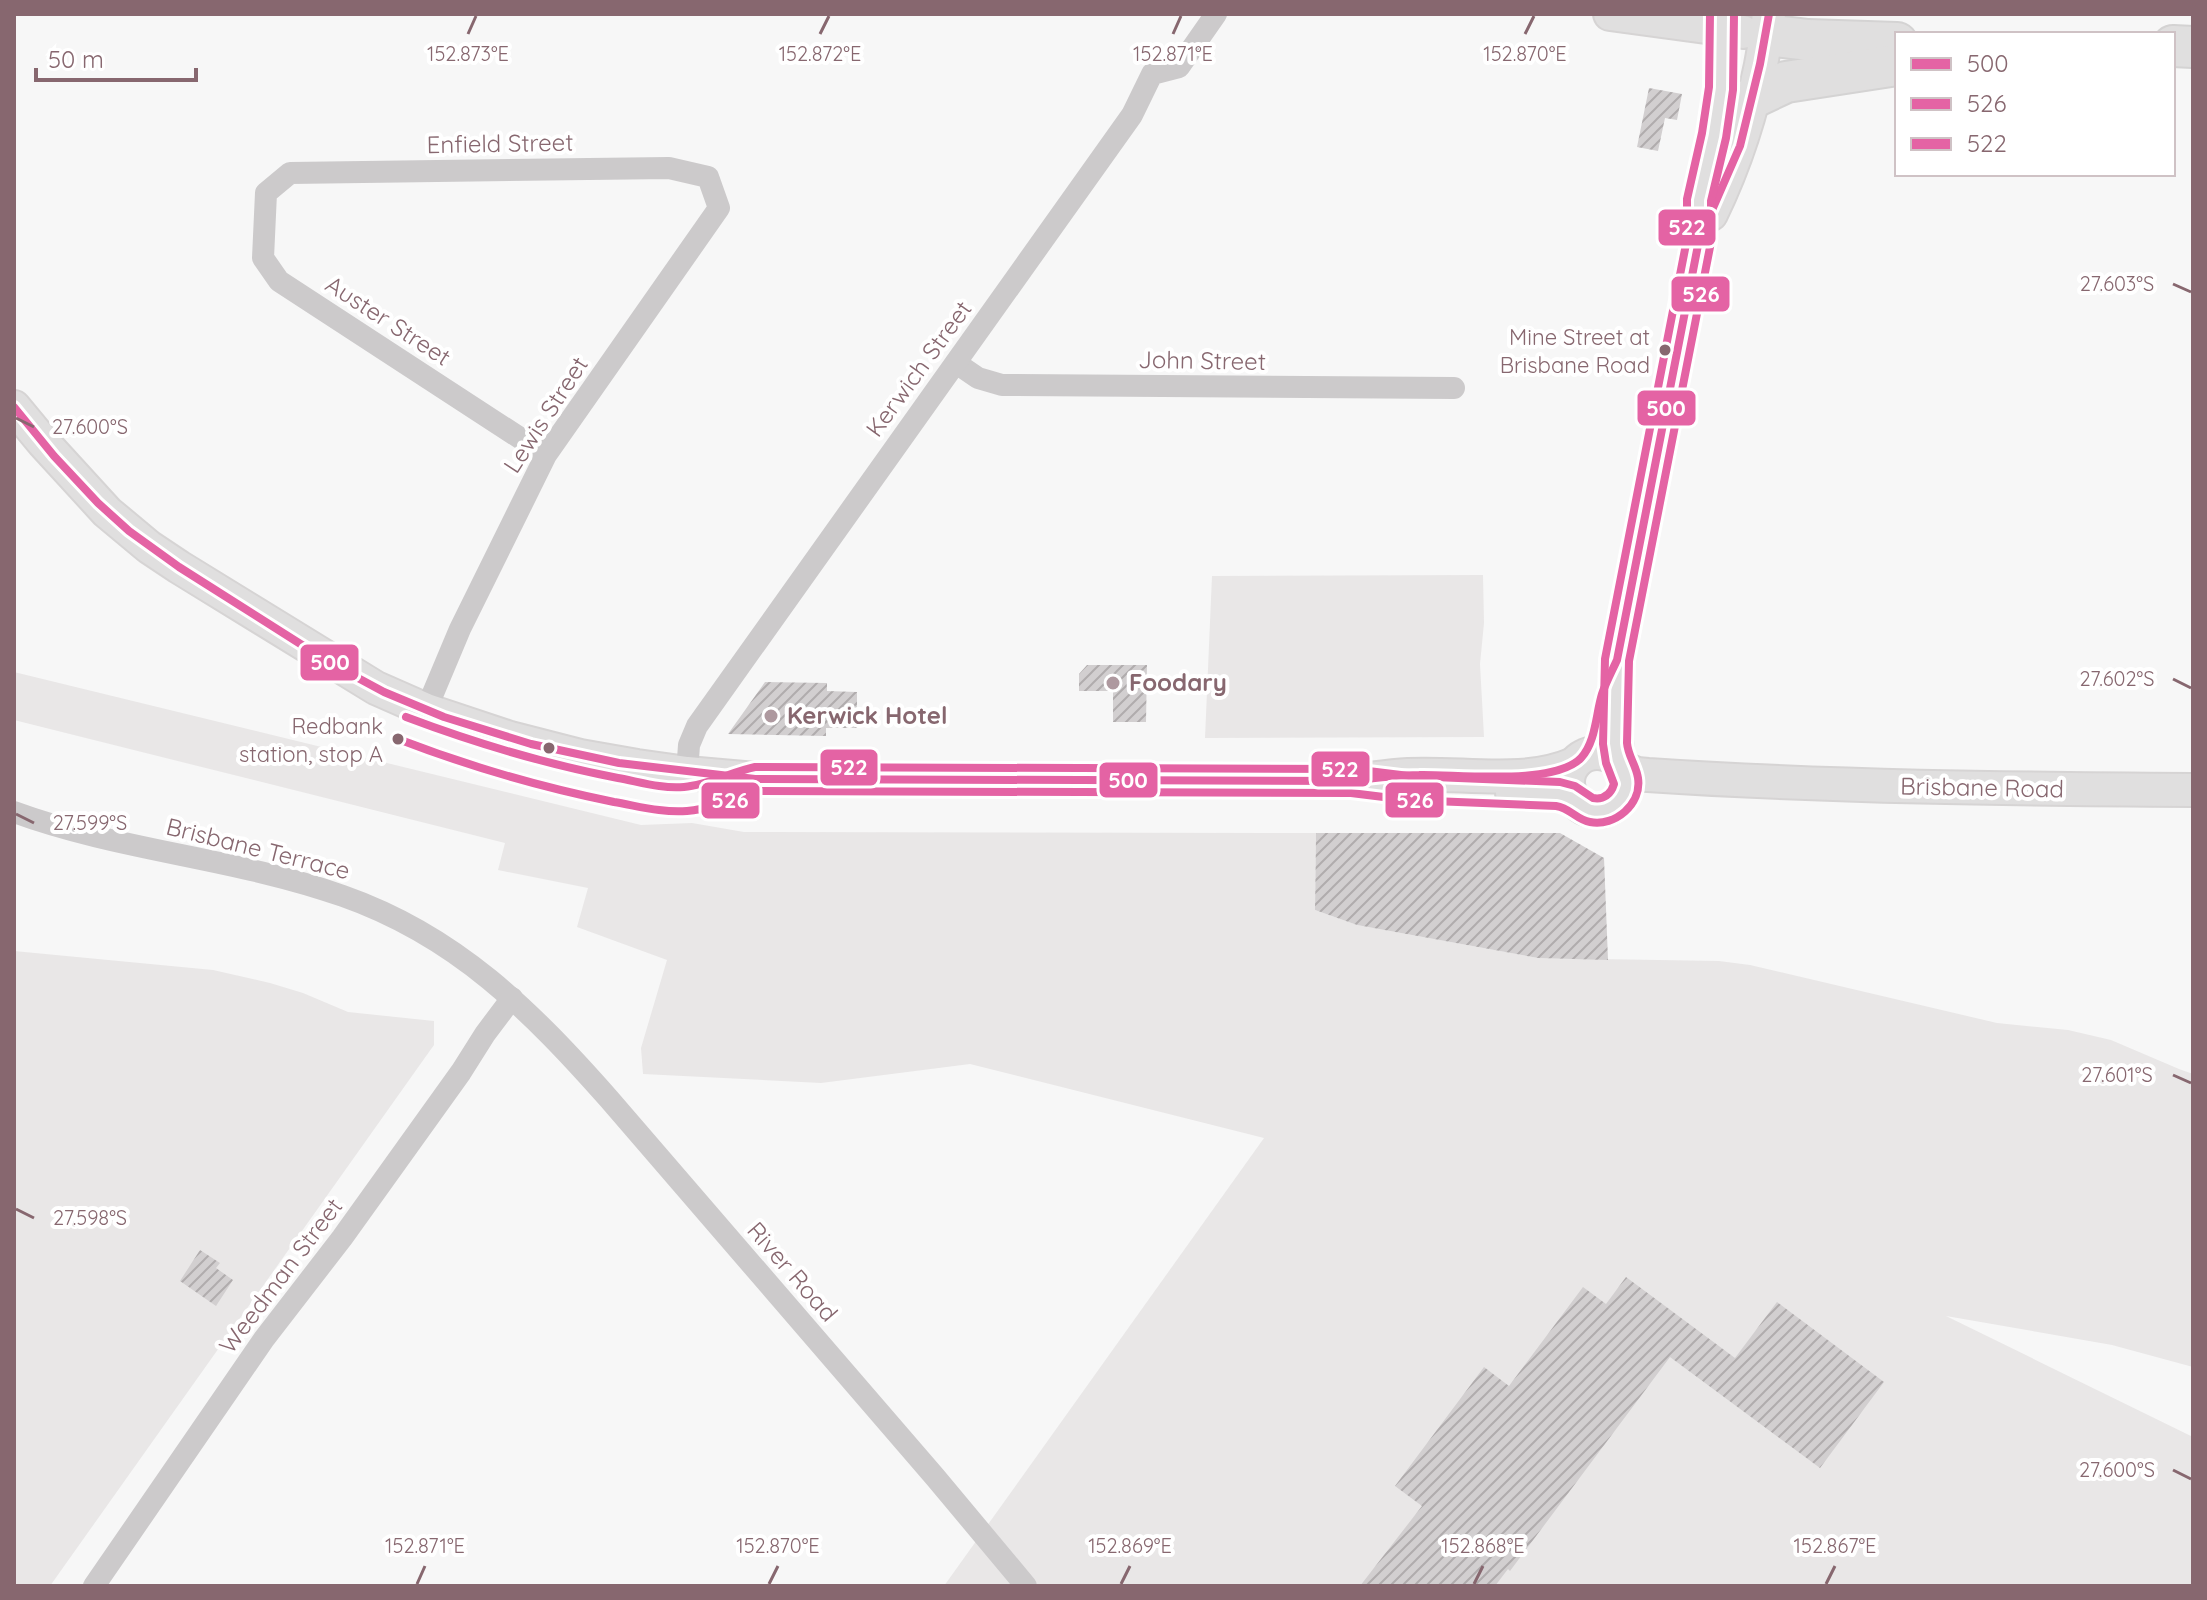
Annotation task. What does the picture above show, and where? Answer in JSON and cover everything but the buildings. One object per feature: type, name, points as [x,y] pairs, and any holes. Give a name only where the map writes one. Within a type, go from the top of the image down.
[{"type":"highway","points":[[1768,24],[1808,40],[1895,43]]},
{"type":"highway","points":[[1752,98],[1786,82],[1895,65]]},
{"type":"main road","points":[[1610,14],[1768,24],[1740,146],[1699,240]]},
{"type":"main road","points":[[1617,660],[1603,691],[1590,741],[1569,773],[1568,785],[1573,797],[1589,810],[1610,808],[1618,802],[1627,786],[1620,764],[1615,722],[1617,660],[1699,240],[1699,200],[1721,88],[1723,22]]},
{"type":"main road","points":[[14,407],[107,512],[149,547],[339,667],[376,688],[426,710],[499,735],[580,756],[687,773],[755,779],[1352,781],[1408,775],[1533,775],[1558,771],[1598,752],[1620,764]]},
{"type":"main road","name":"Brisbane Road","points":[[1620,764],[1637,774],[1771,782],[1949,789],[2193,790]]},
{"type":"main road","points":[[1352,781],[1408,788],[1573,797]]},
{"type":"main road","name":"Brisbane Road","points":[[1618,802],[1675,797],[1771,782]]},
{"type":"street","name":"Kerwich Street","points":[[687,773],[689,745],[697,726],[1132,115],[1152,74],[1179,67],[1216,14]]},
{"type":"street","name":"Enfield Street","points":[[266,193],[290,173],[669,168],[708,177],[719,208]]},
{"type":"street","name":"Auster Street","points":[[266,193],[263,258],[279,281],[546,455]]},
{"type":"street","name":"Lewis Street","points":[[426,710],[460,629],[546,455],[719,208]]},
{"type":"street","name":"John Street","points":[[956,363],[978,378],[1002,385],[1454,388]]},
{"type":"street","name":"Brisbane Terrace","points":[[14,812],[54,825],[344,896],[444,946],[477,968],[512,998]]},
{"type":"street","name":"Weedman Street","points":[[94,1586],[264,1339],[342,1238],[512,998]]},
{"type":"street","name":"River Road","points":[[512,998],[609,1099],[1026,1586]]},
{"type":"shaded area","points":[[1483,575],[1484,623],[1480,664],[1484,737],[1205,738],[1212,576]]},
{"type":"shaded area","points":[[14,672],[641,825],[692,823],[744,832],[1316,833],[1315,910],[1357,925],[1538,958],[1719,961],[1750,965],[1997,1023],[2068,1030],[2111,1040],[2193,1074],[2193,1367],[2112,1345],[1946,1316],[2193,1437],[2193,1586],[944,1586],[1264,1138],[970,1064],[821,1083],[643,1074],[641,1048],[667,960],[577,927],[588,888],[498,870],[505,843],[14,720]]},
{"type":"shaded area","points":[[14,951],[213,970],[303,993],[348,1012],[434,1021],[434,1045],[50,1586],[14,1586]]},
{"type":"transit line","name":"522","points":[[406,717],[537,759],[668,787],[702,784],[755,767],[1352,769],[1409,776],[1560,782],[1575,786],[1593,798],[1604,797],[1614,784],[1603,744],[1605,659],[1687,239],[1687,199],[1709,87],[1710,14]]},
{"type":"transit line","name":"526","points":[[398,739],[532,783],[668,811],[705,808],[757,791],[1351,793],[1408,800],[1556,806],[1581,819],[1599,823],[1617,817],[1631,805],[1638,788],[1637,773],[1627,743],[1629,661],[1711,242],[1711,201],[1726,138],[1733,90],[1734,14]]},
{"type":"transit line","name":"500","points":[[14,407],[98,503],[129,531],[179,567],[332,664],[384,692],[444,717],[531,744],[619,763],[755,779],[1352,781],[1411,775],[1504,777],[1550,772],[1568,767],[1586,751],[1593,736],[1602,694],[1617,660],[1699,240],[1740,146],[1769,14]]},
{"type":"place","name":"Mine Street at Brisbane Road","points":[[1665,350]]},
{"type":"place","name":"Foodary","points":[[1113,683]]},
{"type":"place","name":"Kerwick Hotel","points":[[771,716]]},
{"type":"place","name":"Redbank station, stop A","points":[[398,739]]}]
